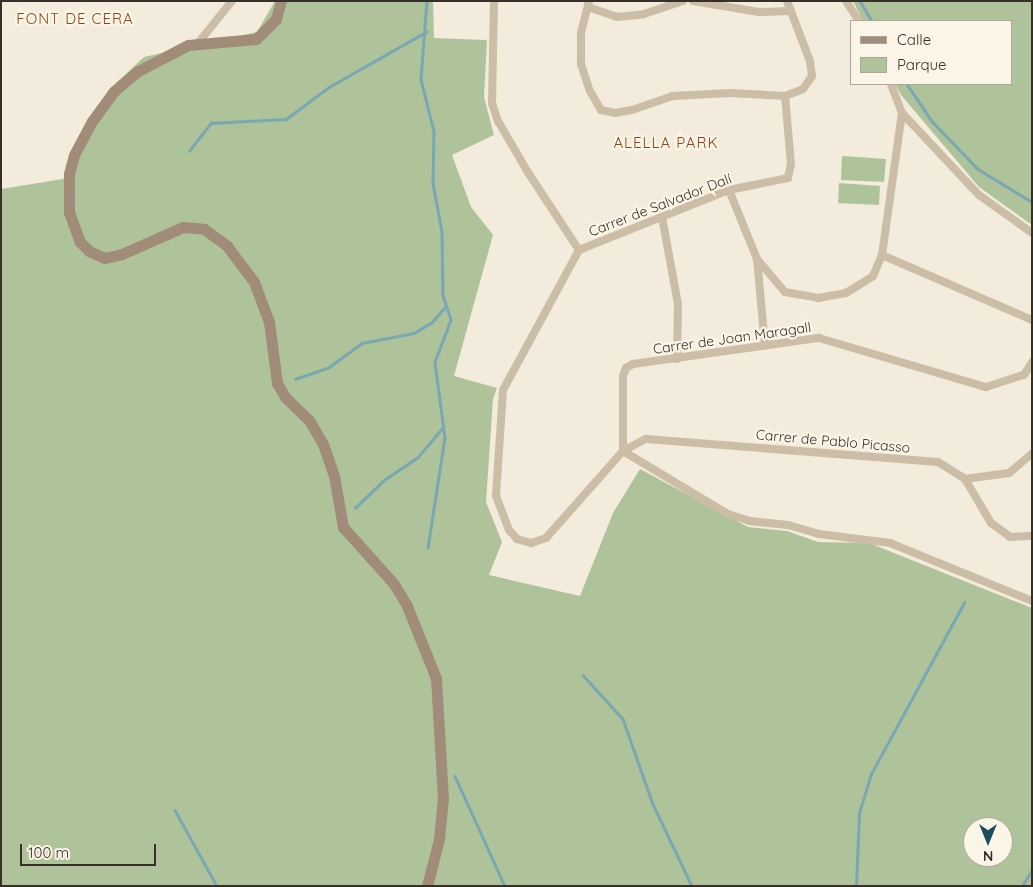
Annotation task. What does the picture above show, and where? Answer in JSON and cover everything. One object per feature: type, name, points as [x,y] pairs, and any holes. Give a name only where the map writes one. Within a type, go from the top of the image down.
[{"type":"main road","points":[[281,1],[276,19],[256,39],[198,43],[138,71],[108,98],[74,155],[69,174],[70,212],[80,242],[89,252],[105,258],[122,254],[183,227],[204,229],[227,246],[254,282],[269,322],[277,383],[285,397],[308,420],[323,444],[334,476],[342,527],[394,584],[408,606],[436,678],[443,798],[439,839],[427,886]]},
{"type":"street","points":[[198,43],[232,1]]},
{"type":"street","points":[[494,1],[492,103],[498,121],[529,174],[579,250],[503,390],[496,496],[509,530],[517,540],[530,543],[546,538],[623,451],[728,514],[749,521],[788,525],[819,534],[890,543],[1032,601]]},
{"type":"street","points":[[683,1],[644,14],[617,17],[589,4],[582,34],[582,64],[590,91],[601,110],[615,113],[632,110],[674,96],[687,94],[785,96],[803,89],[812,76],[810,62],[787,1]]},
{"type":"street","points":[[693,1],[759,12],[790,11]]},
{"type":"street","points":[[846,1],[858,20]]},
{"type":"street","points":[[891,85],[902,113],[979,195],[1032,233]]},
{"type":"street","name":"Carrer de Salvador Dalí","points":[[579,250],[729,190],[788,178],[791,164],[785,96]]},
{"type":"street","points":[[757,259],[785,292],[818,298],[846,293],[872,276],[882,255],[902,113]]},
{"type":"street","points":[[729,190],[757,259],[765,346]]},
{"type":"street","points":[[662,217],[678,304],[677,360]]},
{"type":"street","points":[[882,255],[1032,320]]},
{"type":"street","name":"Carrer de Joan Maragall","points":[[623,451],[626,368],[633,364],[677,360],[819,338],[986,387],[1024,375],[1032,362]]},
{"type":"street","name":"Carrer de Pablo Picasso","points":[[623,451],[646,439],[844,454],[938,462],[965,479]]},
{"type":"street","points":[[1032,454],[1009,473],[965,479],[991,523],[1010,537],[1032,536]]},
{"type":"green space","points":[[275,1],[433,1],[434,38],[487,40],[484,97],[494,135],[452,155],[471,207],[493,235],[454,376],[497,388],[493,399],[486,502],[502,542],[489,575],[580,596],[613,513],[640,469],[748,527],[787,531],[818,542],[869,543],[1032,608],[1032,886],[1,886],[1,189],[63,179],[116,83],[144,57],[257,32]]},
{"type":"green space","points":[[853,1],[1032,1],[1032,225],[979,187],[901,95],[896,85],[1013,85],[1013,20],[862,20]]},
{"type":"green space","points":[[842,156],[886,159],[884,182],[841,180]]},
{"type":"green space","points":[[839,183],[880,186],[879,205],[838,203]]},
{"type":"waterway","points":[[427,1],[421,79],[434,131],[433,183],[442,232],[443,295],[451,320],[435,362],[445,438],[428,548]]},
{"type":"waterway","points":[[860,1],[871,20]]},
{"type":"waterway","points":[[189,151],[211,123],[286,119],[329,87],[426,32]]},
{"type":"waterway","points":[[908,85],[932,121],[978,169],[1032,202]]},
{"type":"waterway","points":[[295,379],[329,367],[362,343],[414,333],[432,322],[446,306]]},
{"type":"waterway","points":[[355,508],[384,480],[418,457],[443,427]]},
{"type":"waterway","points":[[856,886],[859,813],[871,774],[964,603]]},
{"type":"waterway","points":[[583,675],[623,719],[653,804],[692,886]]},
{"type":"waterway","points":[[455,776],[505,886]]},
{"type":"waterway","points":[[175,810],[217,886]]},
{"type":"waterway","points":[[1022,886],[1032,870]]},
{"type":"district","name":"FONT DE CERA","points":[[75,19]]},
{"type":"district","name":"ALELLA PARK","points":[[666,143]]}]
